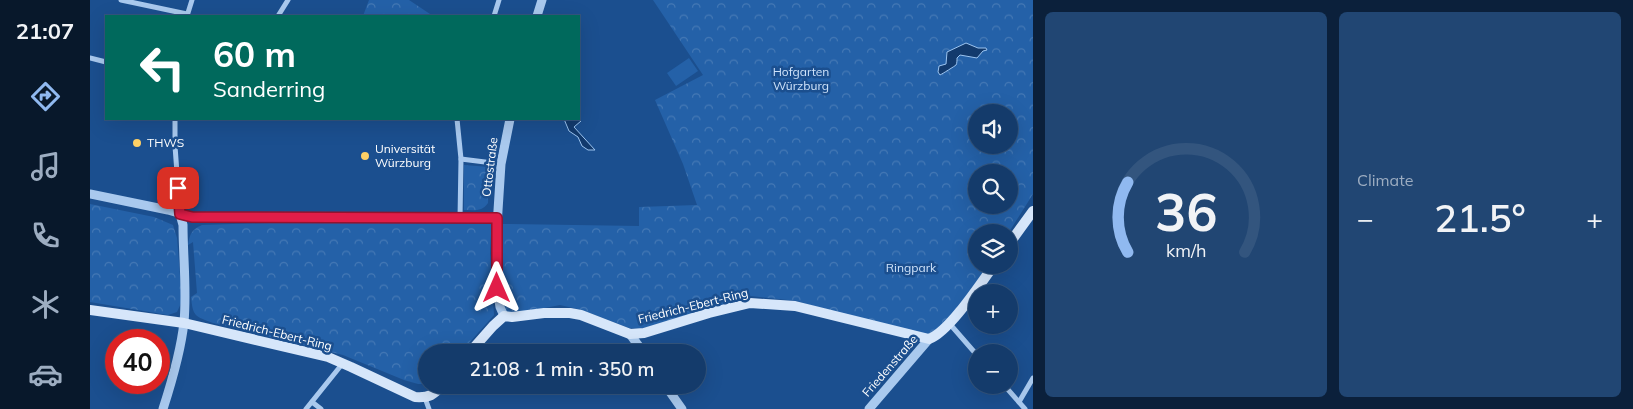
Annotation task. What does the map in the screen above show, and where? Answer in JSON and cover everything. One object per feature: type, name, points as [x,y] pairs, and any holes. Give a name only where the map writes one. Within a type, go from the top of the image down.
[{"type":"main road","points":[[1018,232],[1033,211]]},
{"type":"main road","points":[[929,338],[935,337],[957,315],[987,274]]},
{"type":"main road","name":"Friedrich-Ebert-Ring","points":[[504,316],[512,318],[544,313],[570,313],[581,315],[630,334],[644,333],[709,313],[750,303],[795,306],[929,338]]},
{"type":"main road","name":"Friedrich-Ebert-Ring","points":[[90,310],[184,323],[328,357],[415,397],[425,398]]},
{"type":"main road","points":[[477,344],[504,316]]},
{"type":"main road","points":[[425,398],[434,394]]},
{"type":"street","points":[[121,0],[187,15],[192,0]]},
{"type":"street","points":[[279,15],[288,0]]},
{"type":"street","points":[[494,15],[499,0]]},
{"type":"street","points":[[537,15],[542,0]]},
{"type":"street","points":[[90,58],[105,62]]},
{"type":"street","points":[[163,409],[178,353],[184,323],[185,302],[183,225],[180,214],[175,120]]},
{"type":"street","points":[[457,120],[461,159],[460,218]]},
{"type":"street","name":"Ottostraße","points":[[504,316],[500,308],[497,288],[497,218],[501,164],[510,120]]},
{"type":"street","points":[[461,159],[501,164]]},
{"type":"street","points":[[90,194],[194,217],[497,218]]},
{"type":"street","points":[[949,323],[968,345]]},
{"type":"street","points":[[630,334],[637,344]]},
{"type":"street","name":"Friedenstraße","points":[[869,409],[929,338]]},
{"type":"street","points":[[306,409],[343,363]]},
{"type":"street","points":[[1019,402],[1033,378]]},
{"type":"street","points":[[671,394],[682,409]]},
{"type":"street","points":[[1012,394],[1025,409]]},
{"type":"street","points":[[425,398],[429,409]]},
{"type":"street","points":[[312,402],[321,409]]},
{"type":"green space","points":[[369,0],[409,0],[432,15],[363,15]]},
{"type":"green space","name":"Ringpark","points":[[653,0],[1033,0],[1033,194],[1014,224],[968,224],[968,274],[982,274],[976,284],[968,284],[968,297],[963,305],[935,336],[844,315],[797,301],[751,296],[641,329],[629,328],[582,310],[560,305],[503,316],[499,309],[503,224],[639,226],[639,207],[697,205],[683,164],[655,100],[703,75]]},
{"type":"green space","points":[[689,58],[698,71],[676,86],[667,73]]},
{"type":"green space","points":[[464,165],[489,167],[488,203],[480,209],[464,210]]},
{"type":"green space","points":[[90,204],[154,217],[173,225],[177,238],[182,301],[177,312],[168,315],[90,302]]},
{"type":"green space","points":[[492,216],[490,253],[494,315],[468,344],[418,344],[418,384],[343,355],[213,323],[196,315],[191,297],[197,293],[193,242],[188,245],[189,238],[195,229],[202,225]]},
{"type":"shaded area","points":[[966,43],[978,48],[986,48],[987,50],[983,51],[977,58],[960,55],[957,58],[956,65],[940,75],[938,72],[939,66],[946,64],[947,52]]},
{"type":"shaded area","points":[[564,120],[580,120],[574,127],[595,150],[588,150],[582,146],[578,137],[569,131]]},
{"type":"place","name":"THWS","points":[[137,143]]},
{"type":"place","name":"Universität Würzburg","points":[[365,156]]},
{"type":"route","points":[[178,188],[180,214],[192,217],[497,218],[497,288]]},
{"type":"park label","name":"Hofgarten Würzburg","points":[[801,79]]}]
